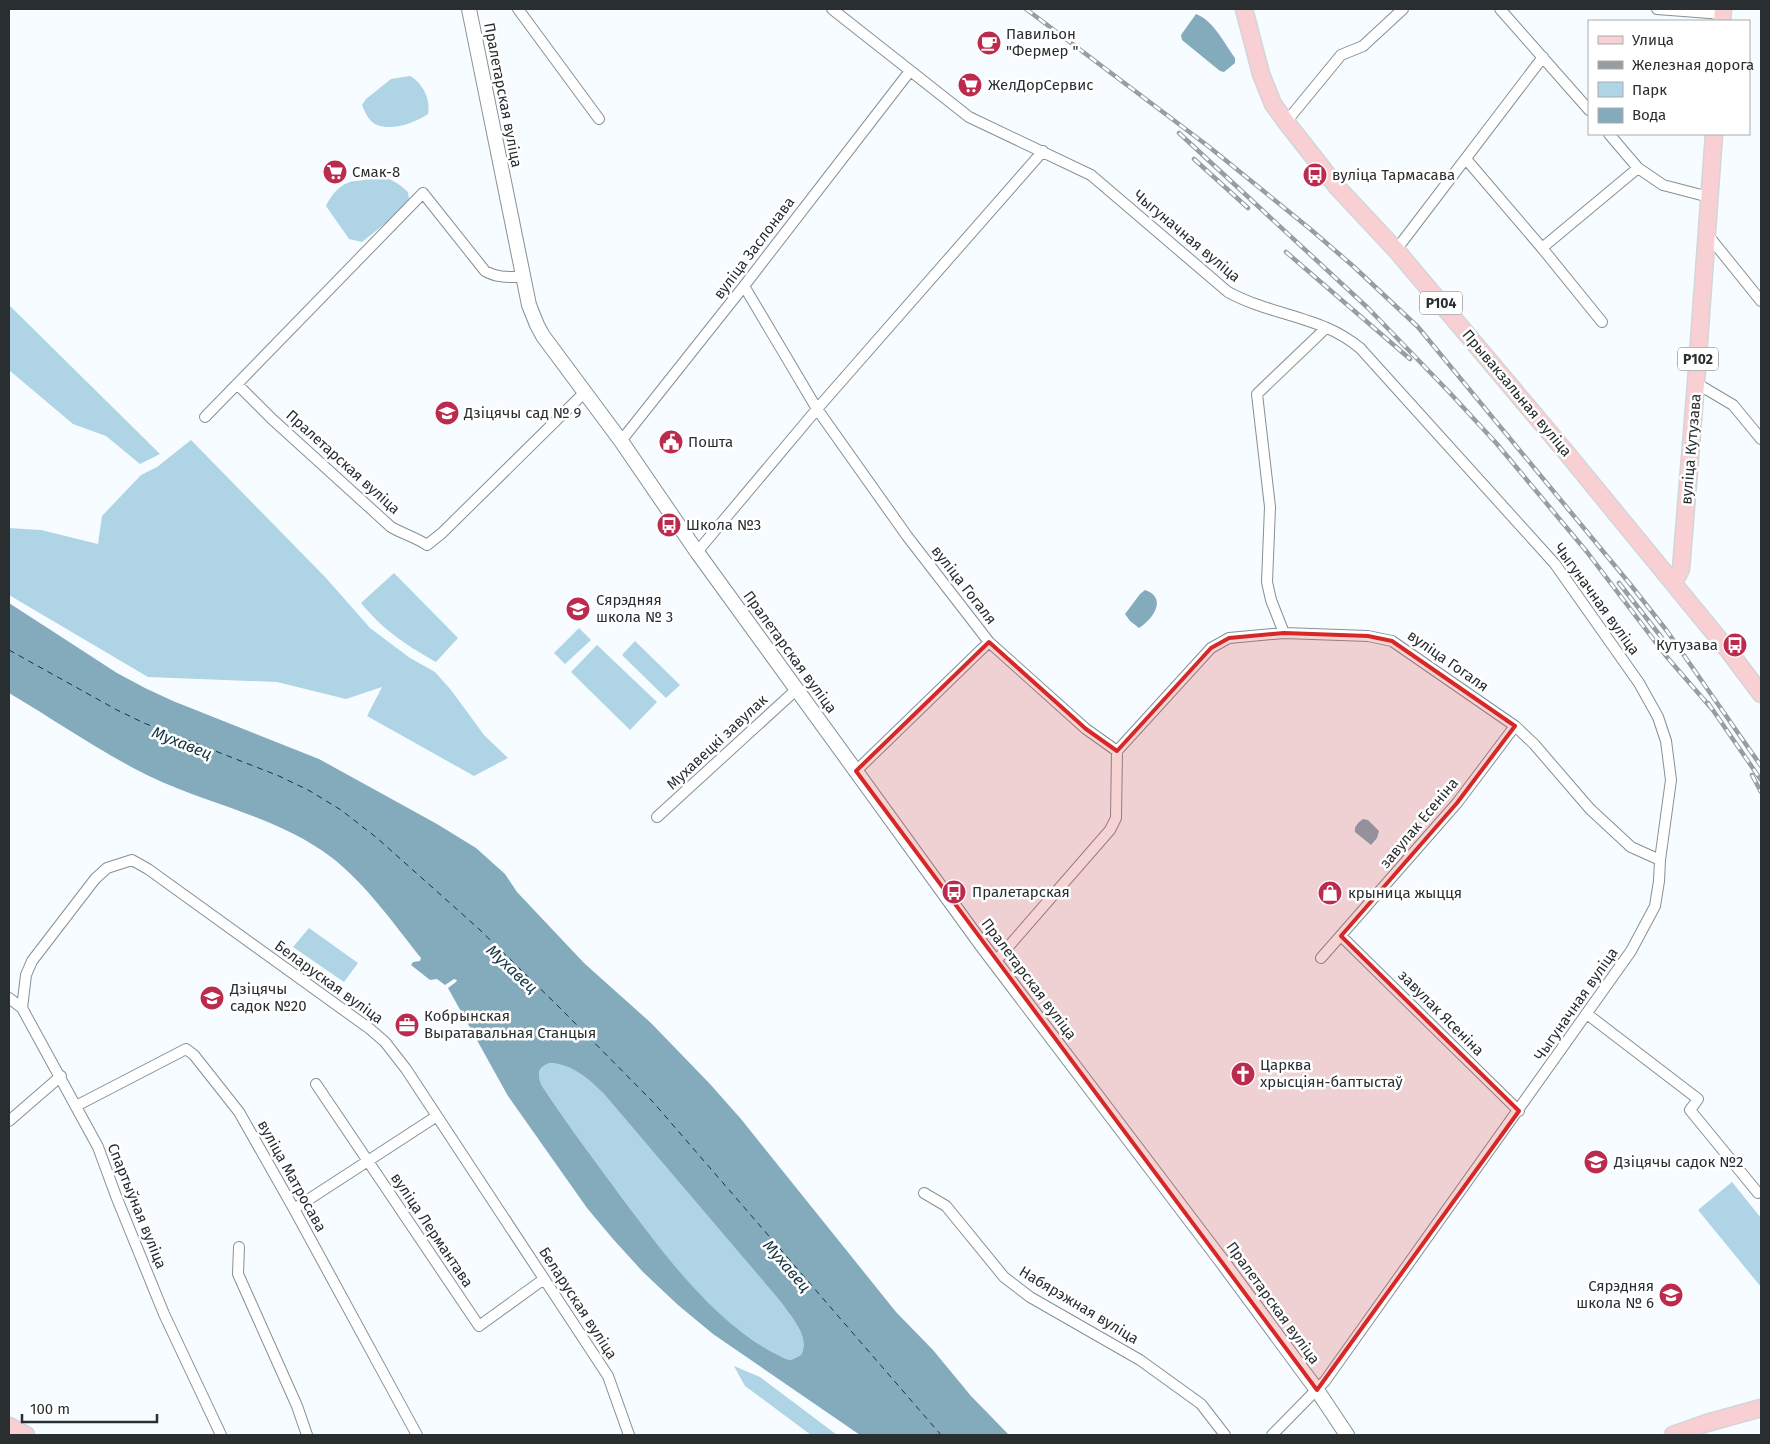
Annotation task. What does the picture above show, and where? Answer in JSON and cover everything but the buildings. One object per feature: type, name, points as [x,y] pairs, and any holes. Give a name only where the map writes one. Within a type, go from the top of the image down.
[{"type":"main road","name":"Пралетарская вуліца","points":[[469,9],[529,305],[537,325],[697,552],[995,962],[1221,1260],[1317,1390],[1347,1435]]},
{"type":"main road","name":"Прывакзальная вуліца","points":[[1244,9],[1261,74],[1273,104],[1286,122],[1338,188],[1396,250],[1503,375],[1728,650],[1761,694]]},
{"type":"main road","name":"вуліца Кутузава","points":[[1672,581],[1681,569],[1714,135]]},
{"type":"main road","points":[[1673,1435],[1761,1408]]},
{"type":"main road","points":[[9,1426],[26,1435]]},
{"type":"street","points":[[518,9],[599,119]]},
{"type":"street","name":"Чыгуначная вуліца","points":[[832,9],[969,117],[1091,175],[1228,292],[1242,299],[1326,328],[1345,337],[1360,348],[1555,564],[1639,683],[1658,717],[1666,741],[1672,780],[1655,906],[1631,951],[1412,1260],[1317,1390],[1272,1435]]},
{"type":"street","points":[[1286,122],[1341,55],[1363,46],[1403,9]]},
{"type":"street","points":[[1500,9],[1588,109]]},
{"type":"street","points":[[1657,9],[1722,15]]},
{"type":"street","points":[[1396,250],[1543,57]]},
{"type":"street","name":"вуліца Заслонава","points":[[621,442],[910,71]]},
{"type":"street","points":[[1610,135],[1638,168],[1663,185],[1709,197]]},
{"type":"street","points":[[697,552],[817,409],[1043,152]]},
{"type":"street","points":[[1466,159],[1602,322]]},
{"type":"street","points":[[1542,248],[1638,168]]},
{"type":"street","points":[[205,417],[423,193],[485,271],[493,276],[523,276]]},
{"type":"street","points":[[1706,233],[1761,301]]},
{"type":"street","name":"вуліца Гогаля","points":[[744,286],[817,409],[907,536],[989,642],[1086,729],[1117,751],[1211,648],[1229,638],[1284,633],[1368,636],[1392,641],[1515,726],[1534,744],[1590,810],[1631,848],[1660,860]]},
{"type":"street","points":[[1284,633],[1267,582],[1270,507],[1257,394],[1326,328]]},
{"type":"street","points":[[1696,383],[1733,405],[1761,439]]},
{"type":"street","name":"Пралетарская вуліца","points":[[237,384],[272,419],[391,527],[427,545],[442,533],[585,392]]},
{"type":"street","points":[[856,770],[989,642]]},
{"type":"street","name":"Мухавецкі завулак","points":[[657,817],[797,689]]},
{"type":"street","name":"завулак Есеніна","points":[[1321,958],[1457,803],[1515,726]]},
{"type":"street","points":[[995,962],[1110,830],[1116,818],[1117,751]]},
{"type":"street","name":"Беларуская вуліца","points":[[22,1008],[26,975],[32,961],[83,892],[107,868],[132,860],[148,868],[370,1029],[385,1042],[406,1068],[608,1376],[630,1435]]},
{"type":"street","name":"завулак Ясеніна","points":[[1342,936],[1518,1111]]},
{"type":"street","name":"Спартыўная вуліца","points":[[9,998],[22,1008],[98,1147],[164,1314],[221,1435]]},
{"type":"street","points":[[1587,1014],[1698,1099],[1690,1110],[1758,1193]]},
{"type":"street","name":"вуліца Матросава","points":[[76,1106],[186,1049],[194,1055],[239,1112],[417,1435]]},
{"type":"street","points":[[9,1121],[60,1076]]},
{"type":"street","name":"вуліца Лермантава","points":[[316,1084],[479,1326],[544,1279]]},
{"type":"street","points":[[294,1209],[437,1116]]},
{"type":"street","name":"Набярэжная вуліца","points":[[924,1193],[946,1206],[1004,1277],[1030,1297],[1140,1360],[1201,1404],[1225,1435]]},
{"type":"street","points":[[239,1247],[238,1274],[297,1406],[307,1435]]},
{"type":"highlighted area","points":[[1284,633],[1368,636],[1392,641],[1515,726],[1457,803],[1341,936],[1519,1111],[1317,1390],[856,771],[989,642],[1086,729],[1117,751],[1211,648],[1229,638]]},
{"type":"green space","points":[[410,76],[419,83],[425,92],[429,109],[428,114],[395,127],[375,124],[367,116],[362,105],[366,99],[391,79]]},
{"type":"green space","points":[[375,177],[389,179],[397,183],[408,192],[409,199],[397,214],[362,242],[349,239],[326,206],[341,186]]},
{"type":"green space","points":[[9,305],[160,454],[140,464],[106,436],[73,424],[9,370]]},
{"type":"green space","points":[[191,440],[326,578],[370,628],[410,658],[435,672],[451,690],[484,735],[508,758],[474,776],[367,716],[382,687],[346,699],[277,682],[148,677],[9,595],[9,528],[41,530],[98,544],[102,516],[141,475],[157,467]]},
{"type":"green space","points":[[394,573],[458,638],[436,662],[414,649],[378,622],[361,603]]},
{"type":"green space","points":[[579,628],[591,640],[565,664],[554,653]]},
{"type":"green space","points":[[635,641],[680,685],[666,698],[622,655]]},
{"type":"green space","points":[[597,645],[657,702],[630,730],[571,672]]},
{"type":"green space","points":[[309,928],[358,963],[344,982],[293,947]]},
{"type":"green space","points":[[550,1063],[573,1069],[604,1094],[781,1302],[802,1334],[804,1341],[801,1355],[791,1360],[786,1359],[761,1346],[715,1310],[675,1267],[622,1198],[542,1086],[539,1078],[540,1069]]},
{"type":"green space","points":[[1732,1182],[1761,1218],[1761,1287],[1698,1210]]},
{"type":"green space","points":[[734,1366],[760,1377],[837,1435],[811,1435],[745,1386]]},
{"type":"water","points":[[1196,14],[1213,27],[1235,58],[1235,63],[1224,72],[1220,71],[1182,40],[1181,35]]},
{"type":"water","points":[[1145,590],[1156,598],[1157,603],[1153,614],[1139,628],[1125,614]]},
{"type":"water","name":"Мухавец","points":[[9,603],[117,673],[145,688],[319,759],[437,824],[476,848],[505,874],[517,892],[584,963],[651,1023],[710,1084],[741,1119],[896,1312],[933,1350],[971,1396],[1009,1435],[860,1435],[713,1334],[643,1272],[587,1208],[508,1096],[448,988],[457,980],[454,979],[445,985],[437,979],[430,980],[411,965],[413,962],[420,961],[421,958],[379,905],[344,868],[310,843],[288,831],[172,786],[131,767],[9,693]],"holes":[[[550,1063],[558,1064],[580,1073],[604,1094],[781,1302],[802,1334],[804,1341],[801,1355],[791,1360],[786,1359],[761,1346],[716,1310],[675,1267],[622,1198],[542,1086],[539,1078],[540,1069]]]},
{"type":"water","points":[[1363,819],[1368,820],[1379,831],[1377,838],[1371,845],[1355,832],[1356,826]]},
{"type":"ferry route","points":[[9,650],[144,723],[279,776],[310,791],[341,810],[377,838],[479,929],[653,1102],[941,1435]]},
{"type":"railway","points":[[1026,9],[1208,146],[1309,228],[1418,327],[1667,631],[1761,766]]},
{"type":"railway","points":[[1179,133],[1368,308],[1450,393],[1497,444],[1587,552],[1666,656],[1712,709]]},
{"type":"railway","points":[[1194,159],[1248,208]]},
{"type":"railway","points":[[1286,252],[1410,359]]},
{"type":"railway","points":[[1619,583],[1662,638]]},
{"type":"railway","points":[[1708,703],[1761,780]]},
{"type":"railway","points":[[1752,775],[1761,792]]},
{"type":"place","name":"Павильон \"Фермер \"","points":[[989,43]]},
{"type":"place","name":"ЖелДорСервис","points":[[970,85]]},
{"type":"place","name":"Смак-8","points":[[335,172]]},
{"type":"place","name":"вуліца Тармасава","points":[[1315,175]]},
{"type":"place","name":"Дзіцячы сад № 9","points":[[447,413]]},
{"type":"place","name":"Пошта","points":[[671,442]]},
{"type":"place","name":"Школа №3","points":[[669,525]]},
{"type":"place","name":"Сярэдняя школа № 3","points":[[578,609]]},
{"type":"place","name":"Кутузава","points":[[1735,645]]},
{"type":"place","name":"Пралетарская","points":[[954,892]]},
{"type":"place","name":"крыница жыцця","points":[[1330,893]]},
{"type":"place","name":"Дзіцячы садок №20","points":[[212,998]]},
{"type":"place","name":"Кобрынская Выратавальная Станцыя","points":[[407,1025]]},
{"type":"place","name":"Царква хрысціян-баптыстаў","points":[[1243,1074]]},
{"type":"place","name":"Дзіцячы садок №2","points":[[1596,1162]]},
{"type":"place","name":"Сярэдняя школа № 6","points":[[1671,1295]]}]
